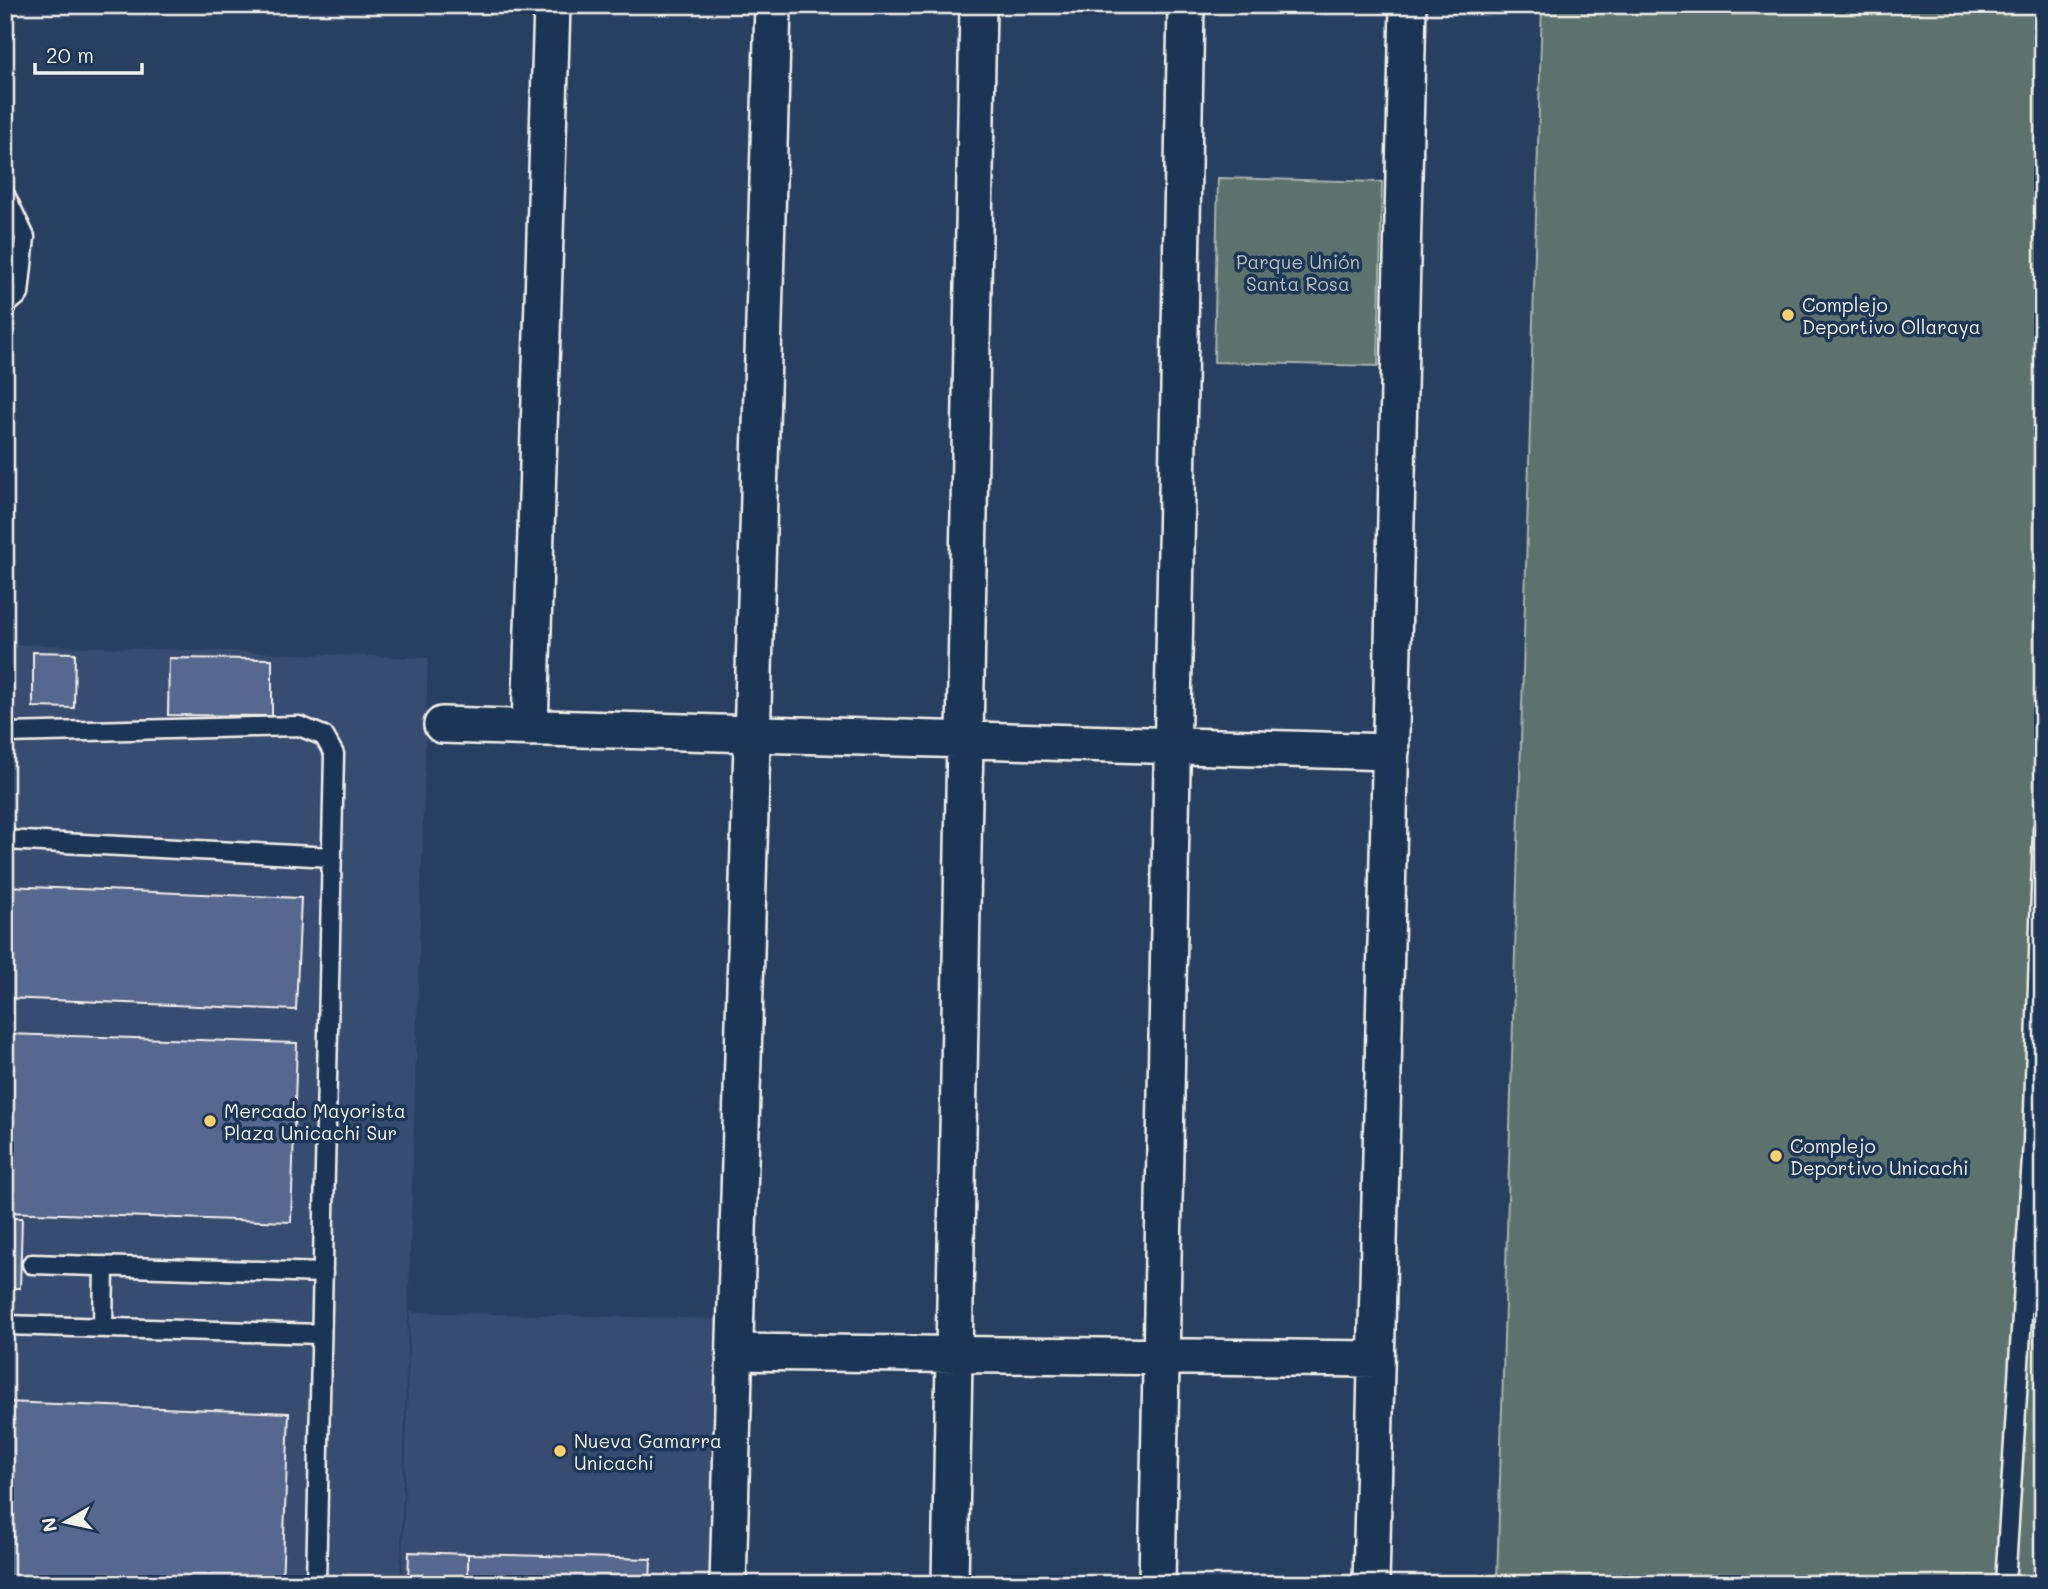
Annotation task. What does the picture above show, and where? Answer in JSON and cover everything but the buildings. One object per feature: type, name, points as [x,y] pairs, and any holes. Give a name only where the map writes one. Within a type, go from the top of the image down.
[{"type":"street","points":[[530,728],[552,5]]},
{"type":"street","points":[[728,1584],[773,5]]},
{"type":"street","points":[[950,1584],[978,5]]},
{"type":"street","points":[[1157,1584],[1186,5]]},
{"type":"street","points":[[1371,1584],[1408,5]]},
{"type":"street","points":[[442,725],[1391,752]]},
{"type":"street","points":[[735,1352],[1376,1359]]},
{"type":"lane","points":[[5,195],[25,237],[19,294],[5,306]]},
{"type":"lane","points":[[5,733],[299,726],[324,736],[334,754],[316,1584]]},
{"type":"lane","points":[[2006,1584],[2038,1141],[2043,829]]},
{"type":"lane","points":[[5,840],[332,858]]},
{"type":"lane","points":[[32,1264],[323,1273]]},
{"type":"lane","points":[[103,1328],[104,1266]]},
{"type":"lane","points":[[5,1325],[321,1334]]},
{"type":"shaded area","name":"Mercado Mayorista Plaza Unicachi Sur","points":[[5,644],[428,658],[400,1584],[5,1584]]},
{"type":"shaded area","name":"Nueva Gamarra Unicachi","points":[[410,1312],[718,1319],[712,1584],[402,1584]]},
{"type":"green space","points":[[1542,5],[2043,5],[2043,1584],[1497,1584]]},
{"type":"green space","name":"Parque Unión Santa Rosa","points":[[1218,178],[1382,182],[1378,366],[1214,362]]},
{"type":"place","name":"Complejo Deportivo Ollaraya","points":[[1788,315]]},
{"type":"place","name":"Mercado Mayorista Plaza Unicachi Sur","points":[[210,1121]]},
{"type":"place","name":"Complejo Deportivo Unicachi","points":[[1776,1156]]},
{"type":"place","name":"Nueva Gamarra Unicachi","points":[[560,1451]]}]
